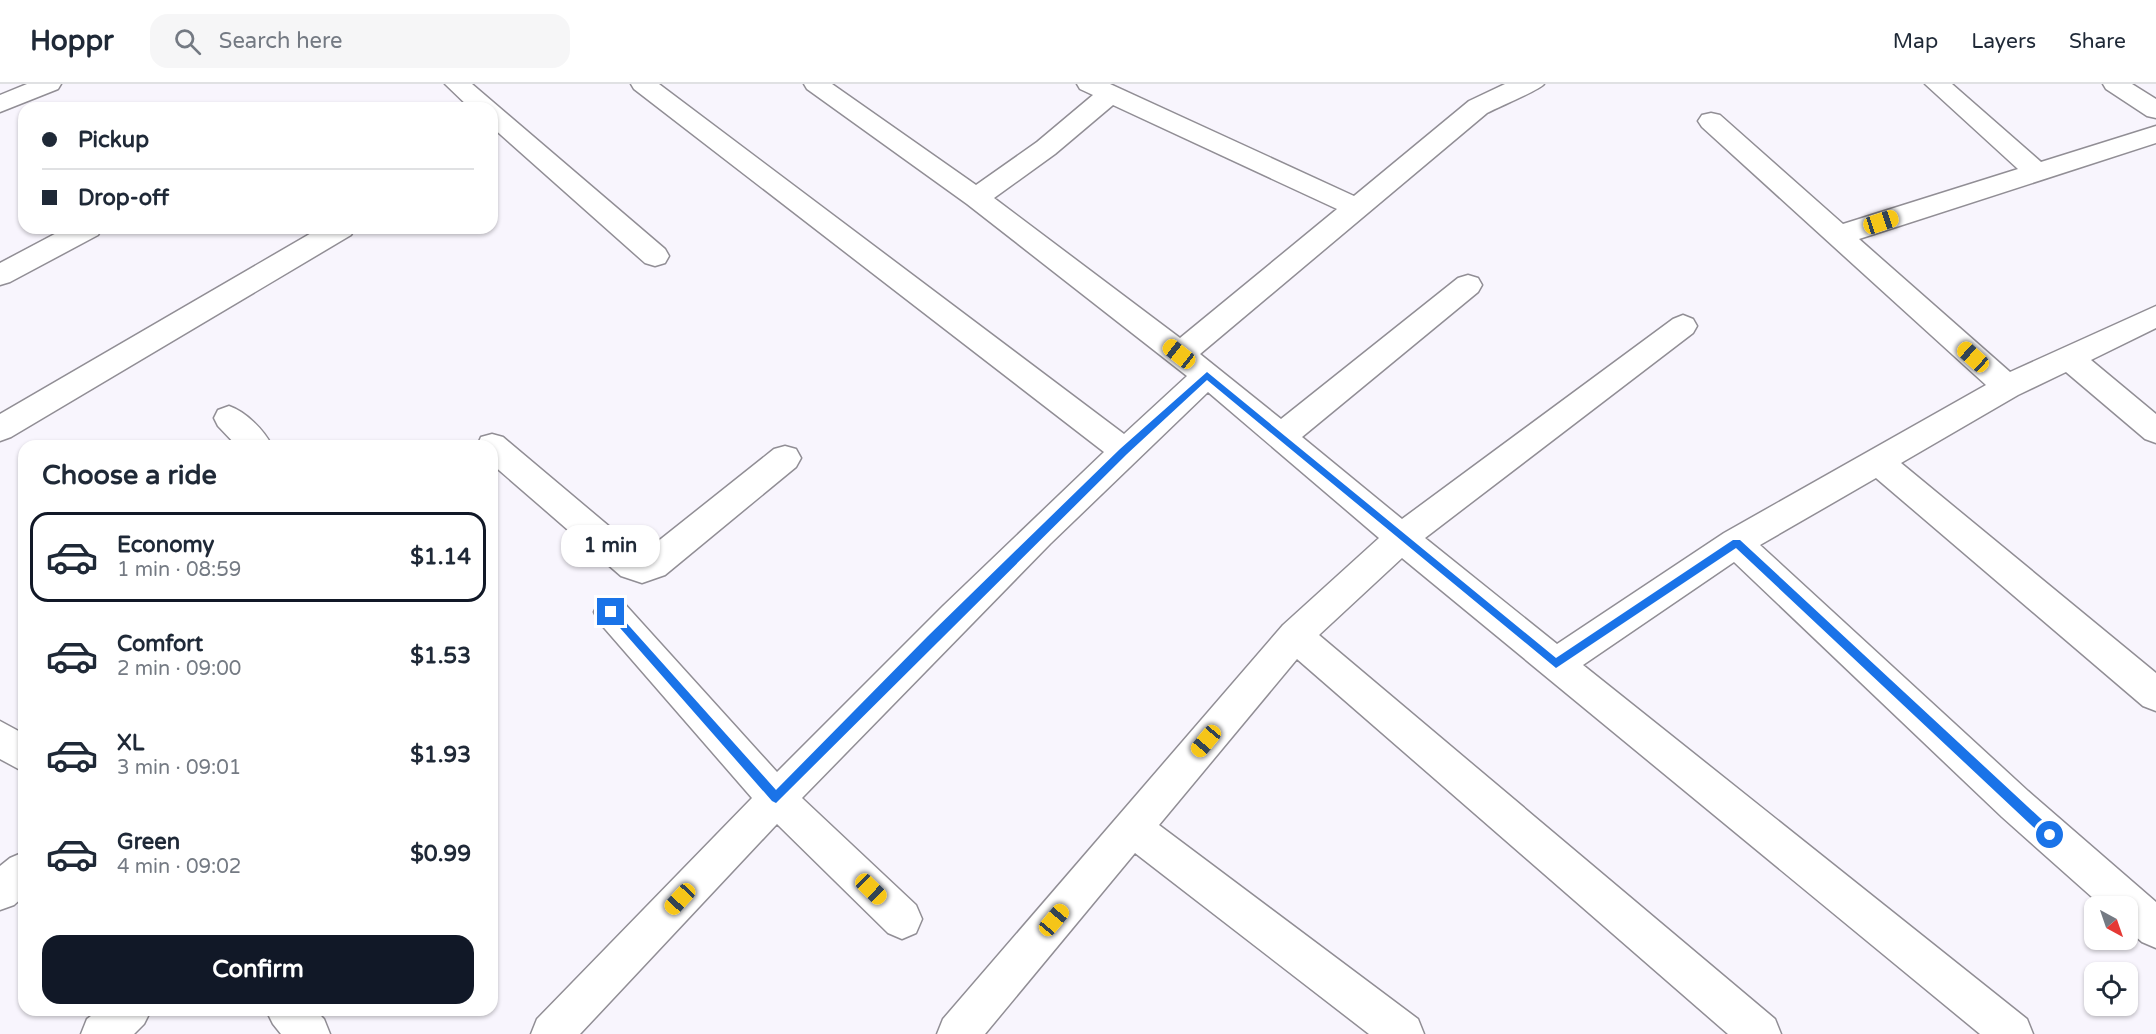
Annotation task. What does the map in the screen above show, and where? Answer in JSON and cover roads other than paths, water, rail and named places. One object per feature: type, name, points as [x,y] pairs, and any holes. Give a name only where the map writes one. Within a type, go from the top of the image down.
[{"type":"street","points":[[0,104],[50,84]]},
{"type":"street","points":[[457,84],[479,102]]},
{"type":"street","points":[[643,84],[1124,451]]},
{"type":"street","points":[[816,84],[976,198],[1193,365],[1401,538],[2012,1034]]},
{"type":"street","points":[[1937,84],[2037,172]]},
{"type":"street","points":[[2115,84],[2156,110]]},
{"type":"street","points":[[552,1034],[776,798],[932,639],[1124,451],[1193,365],[1355,207],[1478,107],[1516,86]]},
{"type":"street","points":[[976,198],[1046,148],[1100,89],[1355,207]]},
{"type":"street","points":[[1711,121],[2007,387]]},
{"type":"street","points":[[1837,236],[2156,134]]},
{"type":"street","points":[[502,136],[654,256]]},
{"type":"street","points":[[0,275],[77,234]]},
{"type":"street","points":[[0,429],[331,234]]},
{"type":"street","points":[[1280,436],[1468,285]]},
{"type":"street","points":[[1556,664],[1736,543],[1877,461],[2007,387],[2156,316]]},
{"type":"street","points":[[962,1033],[1295,636],[1401,538],[1683,326]]},
{"type":"street","points":[[2068,357],[2156,431]]},
{"type":"street","points":[[229,418],[251,440]]},
{"type":"street","points":[[498,452],[633,566],[642,569],[653,564],[785,458]]},
{"type":"street","points":[[1877,461],[2156,695]]},
{"type":"street","points":[[1736,543],[2015,804],[2156,928]]},
{"type":"street","points":[[611,612],[776,798],[902,919]]},
{"type":"street","points":[[1295,636],[1760,1034]]},
{"type":"street","points":[[0,738],[18,751]]},
{"type":"street","points":[[1132,828],[1403,1034]]},
{"type":"street","points":[[0,891],[18,877]]},
{"type":"street","points":[[102,1034],[123,1016]]},
{"type":"street","points":[[292,1016],[309,1034]]}]
